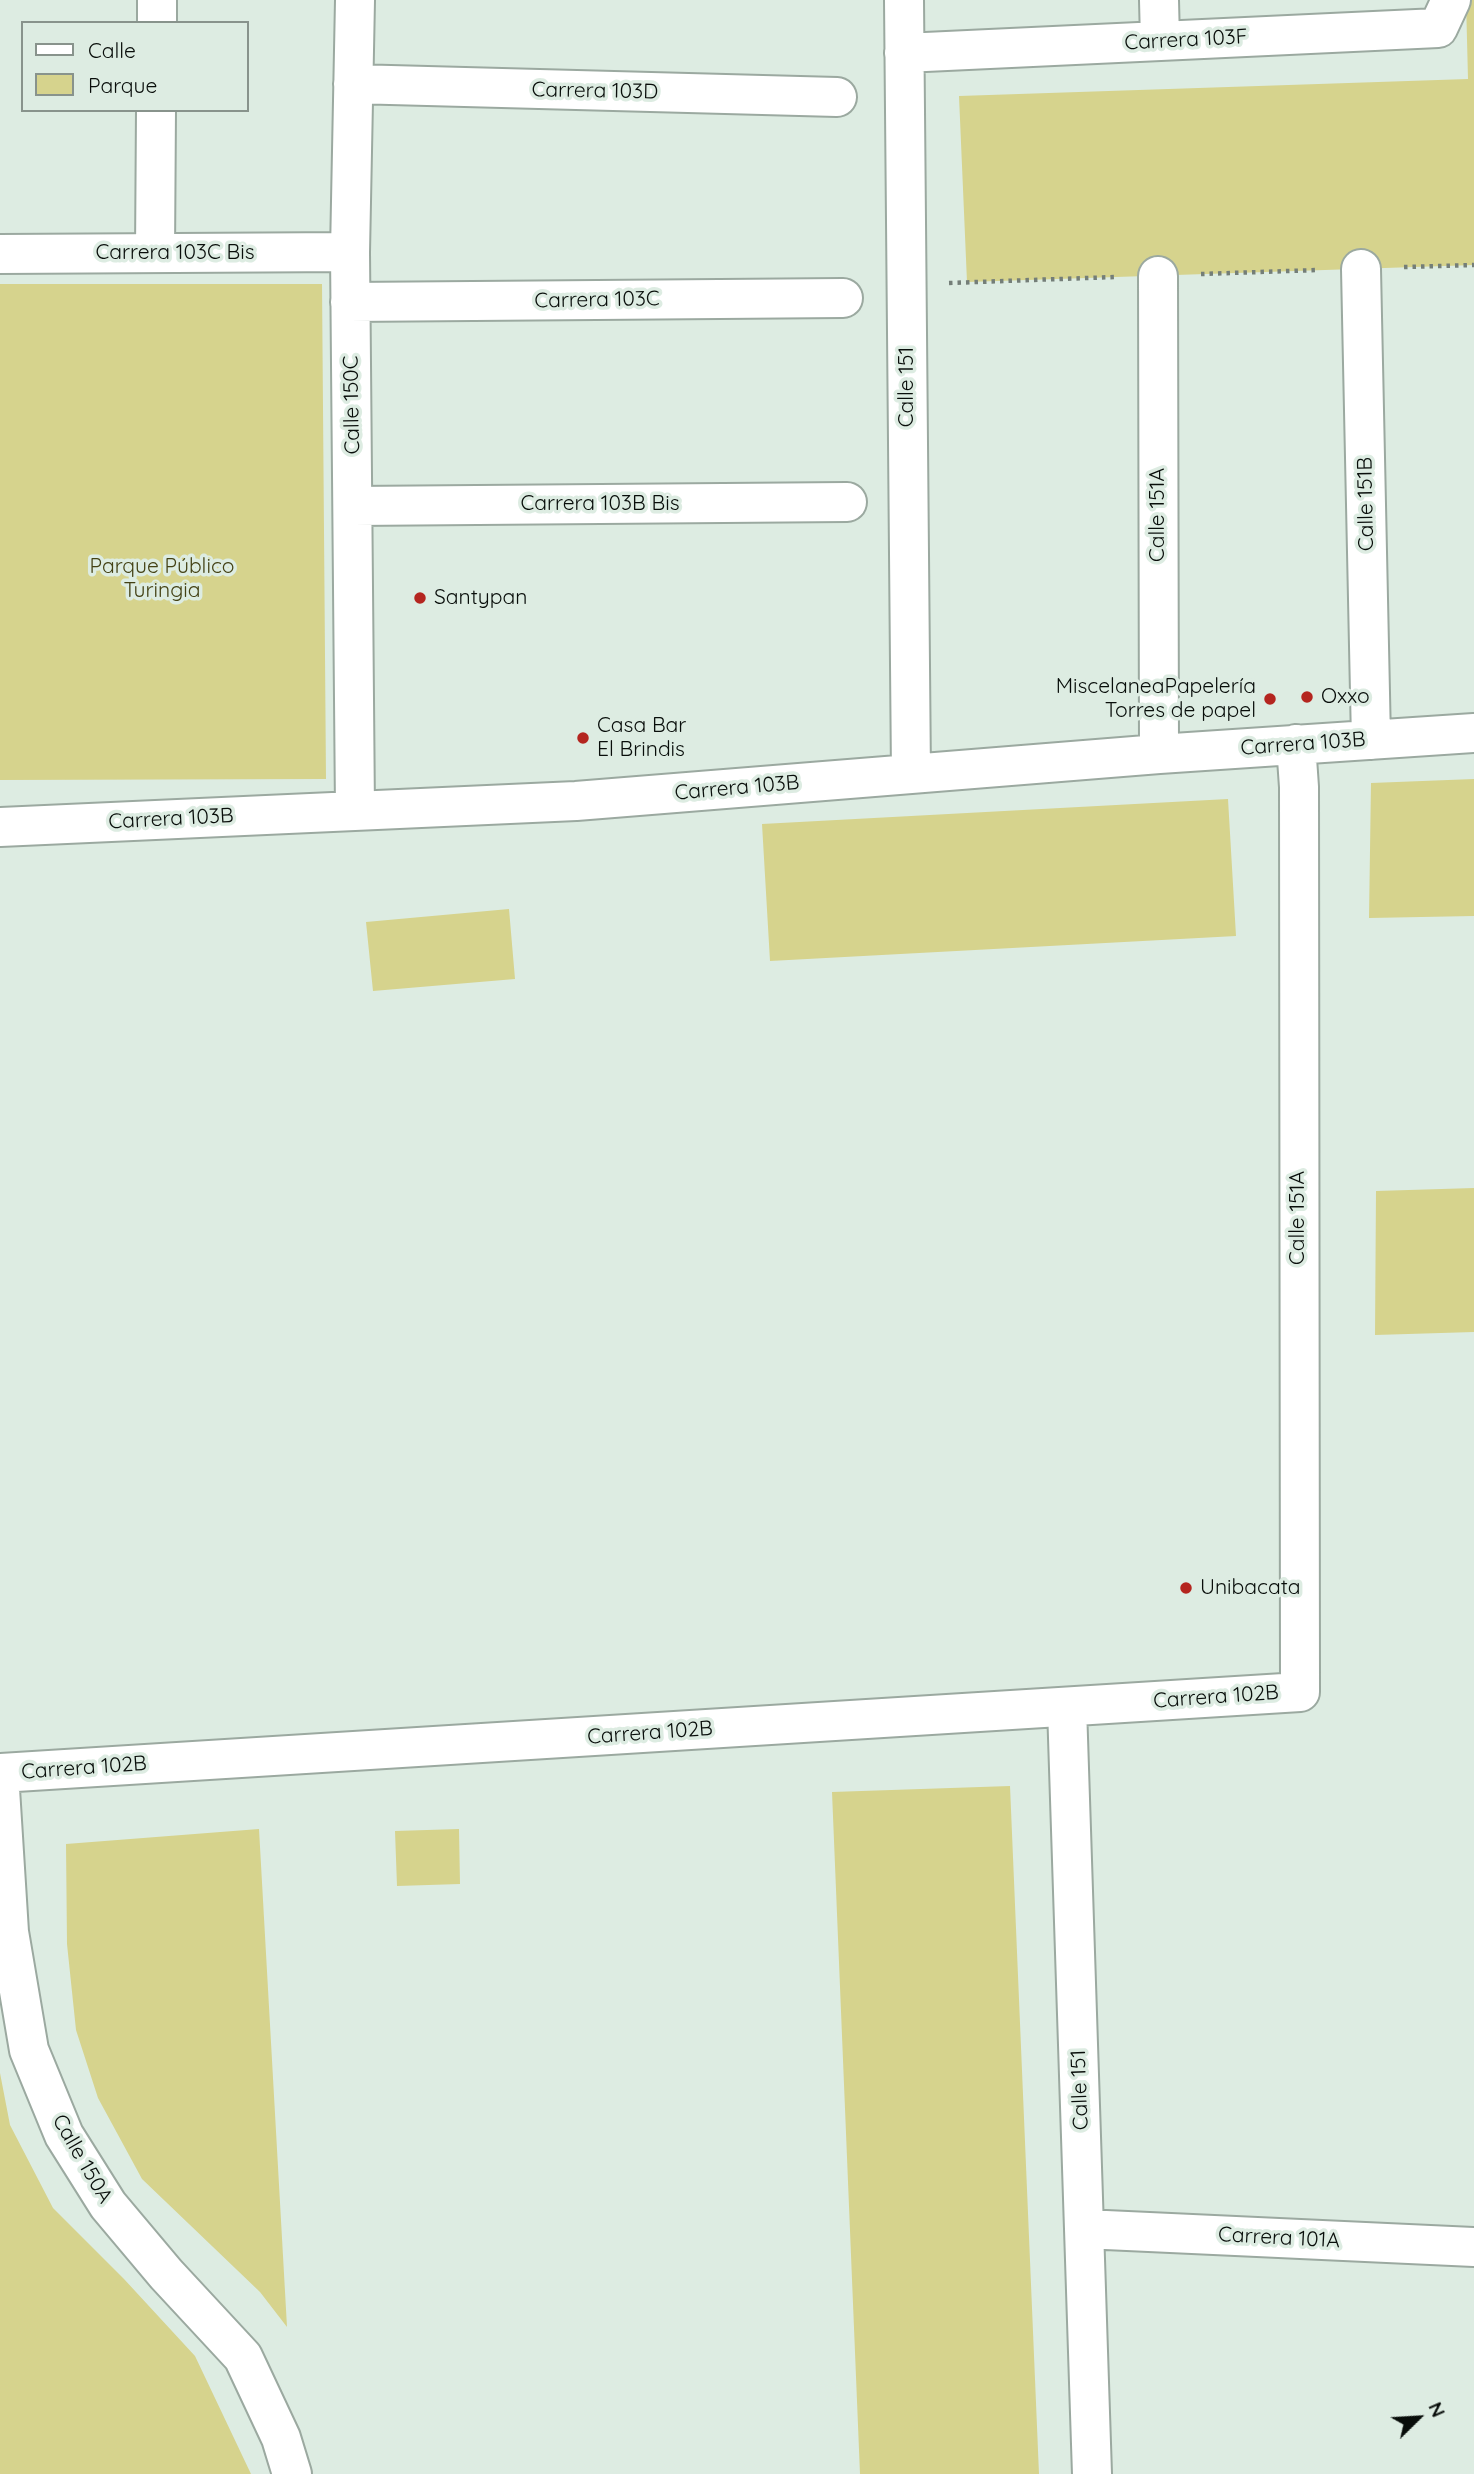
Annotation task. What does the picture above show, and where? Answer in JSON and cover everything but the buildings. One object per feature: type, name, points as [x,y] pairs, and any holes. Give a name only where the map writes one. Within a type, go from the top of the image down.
[{"type":"street","points":[[157,0],[157,21]]},
{"type":"street","name":"Calle 150C","points":[[355,0],[350,251],[355,811]]},
{"type":"street","name":"Calle 151","points":[[904,0],[911,774]]},
{"type":"street","points":[[1159,0],[1160,41]]},
{"type":"street","name":"Carrera 103F","points":[[904,53],[1160,41],[1357,16],[1438,28],[1451,0]]},
{"type":"street","name":"Carrera 103D","points":[[353,84],[837,97]]},
{"type":"street","points":[[155,253],[156,112]]},
{"type":"street","name":"Carrera 103C Bis","points":[[0,254],[350,251]]},
{"type":"street","name":"Calle 151B","points":[[1361,269],[1371,740]]},
{"type":"street","name":"Calle 151A","points":[[1158,276],[1159,754]]},
{"type":"street","name":"Carrera 103C","points":[[350,302],[843,298]]},
{"type":"street","name":"Carrera 103B Bis","points":[[354,506],[847,502]]},
{"type":"street","name":"Carrera 103B","points":[[0,827],[576,801],[1159,754],[1474,733]]},
{"type":"street","name":"Calle 151A","points":[[1296,744],[1299,787],[1300,1692]]},
{"type":"street","name":"Carrera 102B","points":[[0,1773],[1300,1692]]},
{"type":"street","name":"Calle 151","points":[[1067,1707],[1092,2474]]},
{"type":"street","name":"Calle 150A","points":[[0,1789],[9,1932],[29,2050],[64,2135],[108,2205],[166,2274],[243,2357],[281,2438],[292,2474]]},
{"type":"street","name":"Carrera 101A","points":[[1084,2229],[1474,2246]]},
{"type":"green space","points":[[1466,0],[1474,0],[1474,265],[967,282],[959,96],[1468,79]]},
{"type":"green space","name":"Parque Público Turingia","points":[[0,284],[322,284],[326,779],[0,780]]},
{"type":"green space","points":[[1474,779],[1474,916],[1369,918],[1371,783]]},
{"type":"green space","points":[[1228,799],[1236,936],[770,961],[762,824]]},
{"type":"green space","points":[[509,909],[515,979],[373,991],[366,922]]},
{"type":"green space","points":[[1474,1188],[1474,1332],[1375,1335],[1376,1191]]},
{"type":"green space","points":[[1010,1786],[1039,2474],[860,2474],[832,1792]]},
{"type":"green space","points":[[259,1829],[287,2327],[260,2292],[142,2179],[98,2098],[76,2030],[67,1944],[66,1844]]},
{"type":"green space","points":[[459,1829],[460,1884],[397,1886],[395,1831]]},
{"type":"green space","points":[[0,2073],[10,2125],[53,2208],[195,2356],[251,2474],[0,2474]]},
{"type":"place","name":"Santypan","points":[[420,598]]},
{"type":"place","name":"Oxxo","points":[[1307,697]]},
{"type":"place","name":"MiscelaneaPapelería Torres de papel","points":[[1270,699]]},
{"type":"place","name":"Casa Bar El Brindis","points":[[583,738]]},
{"type":"place","name":"Unibacata","points":[[1186,1588]]}]
